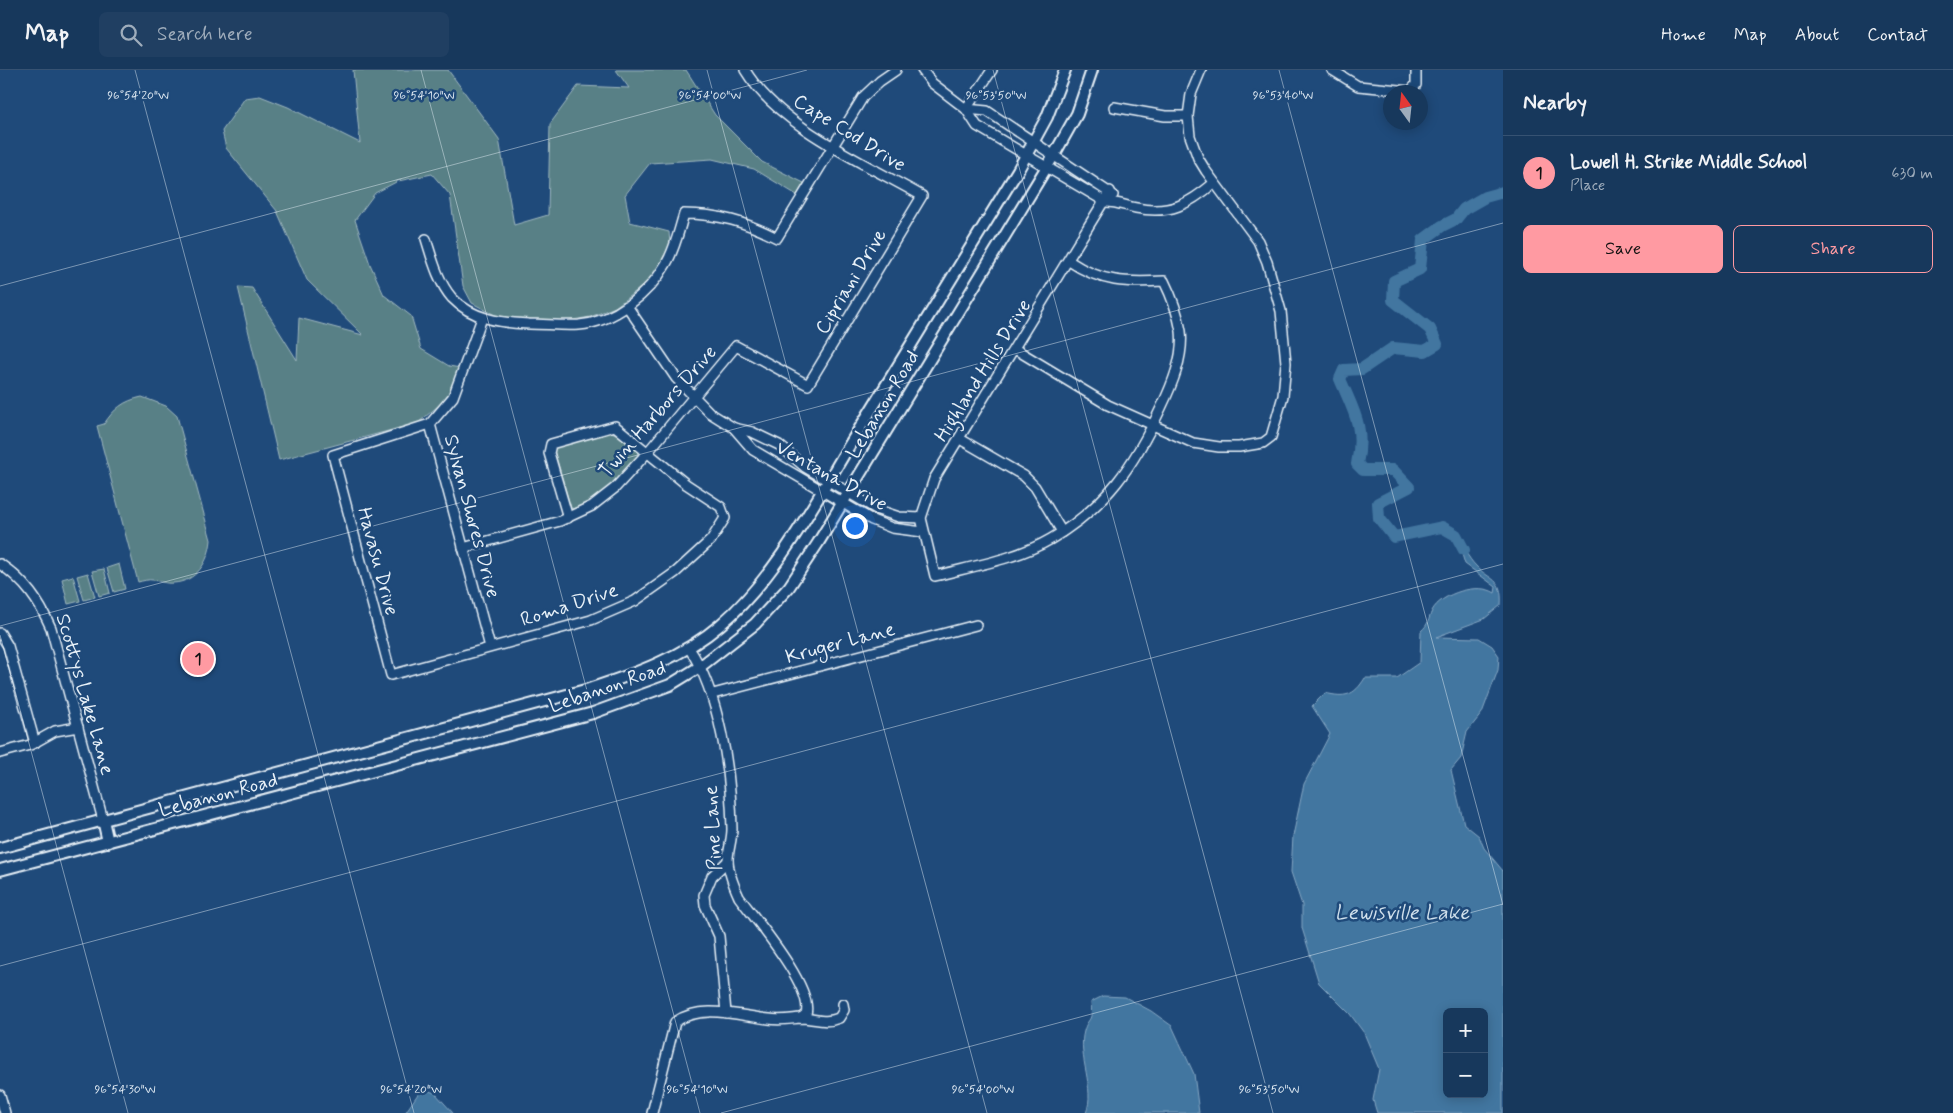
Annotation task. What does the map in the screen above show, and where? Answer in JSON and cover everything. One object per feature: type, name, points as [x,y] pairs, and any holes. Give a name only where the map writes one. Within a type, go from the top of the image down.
[{"type":"main road","name":"Lebanon Road","points":[[0,848],[589,689],[632,675],[689,648],[720,625],[765,579],[821,492],[1027,154],[1047,117],[1065,70]]},
{"type":"main road","name":"Lebanon Road","points":[[0,870],[592,712],[670,685],[701,666],[755,624],[789,587],[842,504],[1048,166],[1076,114],[1092,70]]},
{"type":"main road","points":[[103,820],[108,842]]},
{"type":"street","name":"Cape Cod Drive","points":[[745,70],[752,81],[774,105],[800,126],[922,196]]},
{"type":"street","points":[[426,239],[438,276],[452,298],[482,318],[516,324],[580,325],[609,317],[627,306],[654,282],[667,263],[684,214],[708,214],[733,219],[753,226],[776,238],[863,97],[880,81],[896,70]]},
{"type":"street","points":[[922,70],[932,83],[966,108],[977,126],[1048,166],[1106,202],[1120,203],[1149,211],[1172,209],[1192,201],[1214,182]]},
{"type":"street","points":[[966,108],[992,70]]},
{"type":"street","points":[[1015,349],[1088,394],[1193,443],[1219,447],[1239,447],[1268,440],[1283,396],[1286,363],[1281,311],[1267,262],[1258,241],[1198,158],[1190,136],[1188,116],[1191,94],[1201,70]]},
{"type":"street","points":[[1332,70],[1347,80],[1368,88],[1410,92],[1416,85],[1416,70]]},
{"type":"street","points":[[1114,107],[1165,116],[1188,116]]},
{"type":"street","points":[[966,108],[987,111],[1110,191],[1120,203]]},
{"type":"street","name":"Highland Hills Drive","points":[[1062,532],[1050,540],[1021,553],[935,576],[921,518],[934,479],[1106,202],[1110,191]]},
{"type":"street","name":"Cipriani Drive","points":[[736,346],[808,385],[922,196]]},
{"type":"street","points":[[960,438],[1024,476],[1035,487],[1062,532],[1082,518],[1111,491],[1133,463],[1171,387],[1180,349],[1181,332],[1173,300],[1164,281],[1114,282],[1082,270],[1069,261]]},
{"type":"street","name":"Ventana Drive","points":[[627,306],[676,378],[710,413],[734,428],[753,450],[842,504],[892,528],[923,532]]},
{"type":"street","points":[[430,424],[453,396],[482,318]]},
{"type":"street","name":"Twin Harbors Drive","points":[[463,548],[568,518],[592,506],[615,488],[647,453],[692,396],[736,346]]},
{"type":"street","name":"Havasu Drive","points":[[391,675],[333,455],[430,424]]},
{"type":"street","name":"Sylvan Shores Drive","points":[[430,424],[490,647]]},
{"type":"street","points":[[568,518],[549,453],[551,444],[615,426],[647,453]]},
{"type":"street","name":"Ventana Drive","points":[[734,428],[752,432],[779,445],[805,467],[849,491],[878,510],[899,517],[921,518]]},
{"type":"street","name":"Roma Drive","points":[[391,675],[592,620],[635,601],[676,572],[711,540],[725,518],[724,513],[721,507],[686,484],[647,453]]},
{"type":"street","name":"Scottys Lake Lane","points":[[0,564],[29,588],[44,612],[103,820]]},
{"type":"street","name":"Kruger Lane","points":[[712,694],[976,625]]},
{"type":"street","points":[[0,632],[8,646],[35,743]]},
{"type":"street","name":"Pine Lane","points":[[689,648],[701,666],[712,694],[728,785],[732,830],[728,861],[739,897],[795,974],[804,992],[808,1008],[804,1017],[801,1018]]},
{"type":"street","points":[[0,753],[35,743],[55,731],[78,727]]},
{"type":"street","points":[[726,1014],[719,936],[705,905],[704,895],[712,876],[728,861]]},
{"type":"street","points":[[652,1113],[675,1022],[686,1014],[726,1014],[771,1020],[801,1018],[818,1021],[836,1020],[844,1010],[843,1004]]},
{"type":"street","points":[[0,1095],[5,1113]]},
{"type":"green space","points":[[353,70],[448,70],[499,139],[514,225],[548,215],[550,124],[578,86],[629,88],[616,70],[686,70],[715,115],[762,162],[804,183],[797,195],[754,169],[712,159],[650,163],[625,195],[630,222],[669,232],[670,244],[658,268],[648,282],[615,307],[590,317],[567,321],[499,317],[472,303],[463,286],[450,195],[432,174],[398,181],[375,193],[355,220],[370,264],[384,295],[411,316],[421,349],[449,366],[460,368],[445,400],[418,423],[279,460],[238,287],[252,288],[297,360],[299,318],[363,335],[307,280],[277,211],[226,148],[222,131],[245,98],[260,96],[288,107],[360,143]]},
{"type":"green space","points":[[142,397],[166,406],[177,416],[211,540],[207,556],[200,569],[195,575],[181,582],[168,583],[150,580],[138,582],[97,426],[104,424],[111,414],[124,403]]},
{"type":"green space","points":[[611,432],[633,446],[638,452],[637,458],[610,488],[576,509],[571,508],[554,450],[557,447]]},
{"type":"green space","points":[[119,564],[125,589],[114,592],[107,568]]},
{"type":"green space","points":[[104,569],[110,593],[99,596],[92,571]]},
{"type":"green space","points":[[88,573],[95,597],[84,600],[77,576]]},
{"type":"green space","points":[[73,576],[80,601],[68,604],[62,579]]},
{"type":"water","name":"Lewisville Lake","points":[[1456,535],[1473,563],[1498,584],[1501,596],[1501,605],[1484,619],[1436,637],[1479,638],[1492,646],[1499,656],[1498,670],[1482,713],[1467,732],[1461,758],[1451,770],[1464,824],[1479,836],[1484,848],[1503,871],[1503,1113],[1377,1113],[1373,1100],[1379,1069],[1364,1033],[1350,1014],[1319,983],[1302,928],[1302,905],[1291,872],[1293,836],[1304,784],[1330,734],[1312,706],[1325,693],[1344,695],[1353,692],[1365,678],[1397,678],[1420,662],[1421,631],[1427,624],[1432,611],[1443,599],[1452,594],[1470,589],[1488,590],[1495,593],[1496,587],[1465,564]]},
{"type":"water","points":[[1103,996],[1125,997],[1151,1011],[1172,1026],[1194,1074],[1199,1113],[1086,1113],[1089,1094],[1082,1041],[1084,1031],[1091,1017],[1091,1002]]},
{"type":"water","points":[[426,1090],[435,1093],[453,1113],[405,1113],[418,1094]]},
{"type":"waterway","points":[[1464,550],[1456,535],[1442,527],[1394,537],[1379,518],[1378,503],[1409,487],[1393,470],[1363,470],[1357,464],[1360,440],[1359,430],[1354,411],[1340,379],[1344,370],[1362,369],[1393,348],[1425,351],[1437,344],[1430,329],[1393,300],[1394,281],[1420,269],[1423,240],[1442,226],[1456,219],[1464,209],[1485,197],[1503,192]]},
{"type":"place","name":"Lowell H. Strike Middle School","points":[[198,659]]}]
